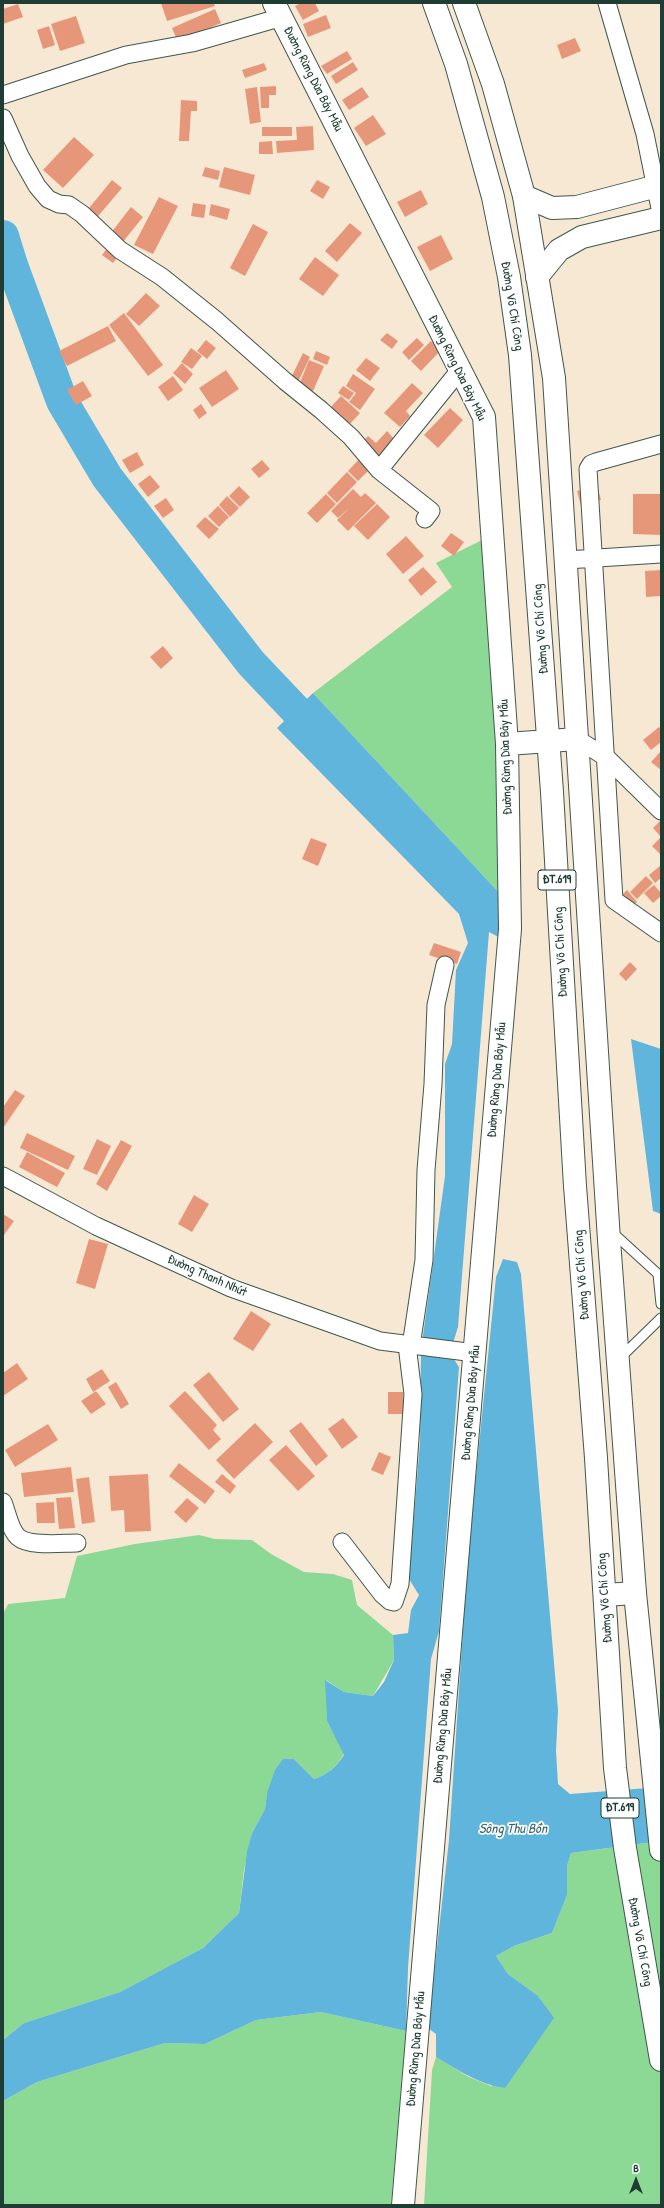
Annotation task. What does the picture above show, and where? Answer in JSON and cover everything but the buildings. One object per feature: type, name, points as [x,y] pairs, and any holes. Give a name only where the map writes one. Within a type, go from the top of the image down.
[{"type":"main road","name":"Đường Võ Chí Công","points":[[434,3],[456,64],[476,132],[492,197],[509,277],[520,355],[548,742],[575,1186],[605,1595],[615,1768],[624,1848],[661,2060]]},
{"type":"main road","name":"ĐT.619","points":[[464,3],[492,84],[524,196],[554,378],[618,1360],[635,1593],[651,1765],[661,1848]]},
{"type":"main road","name":"Đường Rừng Dừa Bảy Mẫu","points":[[278,10],[459,371],[484,417],[507,744],[510,929],[470,1352],[403,2205]]},
{"type":"main road","points":[[524,196],[552,208],[577,207],[658,186]]},
{"type":"main road","points":[[537,276],[559,250],[582,237],[661,218]]},
{"type":"main road","points":[[507,744],[577,739]]},
{"type":"main road","points":[[605,1595],[635,1593]]},
{"type":"street","points":[[607,3],[645,134],[658,186],[661,213]]},
{"type":"street","points":[[3,95],[126,55],[192,43],[278,10]]},
{"type":"street","points":[[3,118],[20,156],[38,186],[48,199],[59,204],[68,205],[120,250],[162,276],[211,316],[285,381],[321,410],[350,437],[379,470],[431,511],[425,519]]},
{"type":"street","points":[[379,470],[459,371]]},
{"type":"street","points":[[661,444],[591,464],[588,469],[607,758],[614,900],[661,932]]},
{"type":"street","points":[[566,560],[661,554]]},
{"type":"street","points":[[577,739],[607,758],[661,811]]},
{"type":"street","points":[[342,1542],[382,1594],[390,1601],[394,1602],[400,1584],[412,1422],[413,1346],[424,1260],[426,1170],[433,1084],[436,1005],[445,965]]},
{"type":"street","name":"Đường Thanh Nhứt","points":[[3,1176],[96,1226],[231,1288],[372,1338],[413,1346],[470,1352]]},
{"type":"street","points":[[3,1502],[14,1531],[18,1537],[35,1543],[77,1543]]},
{"type":"lane","points":[[609,1229],[658,1274],[661,1304]]},
{"type":"lane","points":[[618,1360],[661,1318]]},
{"type":"green space","points":[[486,538],[505,899],[313,693],[452,587],[436,563]]},
{"type":"green space","points":[[199,1535],[215,1539],[252,1540],[271,1554],[304,1572],[333,1574],[352,1580],[357,1605],[393,1635],[394,1660],[373,1696],[344,1692],[326,1680],[327,1721],[344,1754],[332,1770],[314,1779],[294,1759],[267,1793],[265,1809],[252,1833],[244,1870],[239,1913],[203,1948],[120,1992],[24,2023],[3,2040],[3,1614],[8,1604],[65,1598],[77,1556],[135,1544]]},
{"type":"green space","points":[[661,1841],[661,2205],[424,2205],[432,2070],[436,2057],[469,2077],[491,2086],[537,1995],[508,1974],[496,1956],[514,1946],[552,1933],[567,1895],[567,1866],[571,1853]]},
{"type":"green space","points":[[321,2012],[406,2031],[391,2205],[3,2205],[3,2101],[37,2082],[165,2043],[205,2044],[256,2020]]},
{"type":"water","points":[[313,693],[505,899],[506,941],[489,932],[458,1327],[450,1353],[459,1367],[439,1631],[431,1659],[408,1968],[406,2031],[321,2012],[256,2020],[205,2044],[165,2043],[37,2082],[3,2101],[3,2040],[24,2023],[120,1992],[203,1948],[239,1913],[247,1852],[252,1833],[265,1809],[267,1793],[275,1770],[283,1759],[294,1759],[314,1779],[332,1770],[344,1755],[327,1721],[325,1680],[344,1692],[373,1696],[384,1682],[394,1660],[393,1635],[408,1633],[411,1610],[419,1595],[409,1579],[420,1442],[421,1350],[445,1176],[445,1064],[452,1044],[456,970],[468,943],[459,914],[277,728]]},
{"type":"water","points":[[631,1039],[661,1049],[661,1214],[653,1211]]},
{"type":"water","name":"Sông Thu Bồn","points":[[503,1259],[517,1262],[521,1274],[558,1710],[556,1751],[558,1784],[570,1794],[661,1787],[661,1841],[571,1853],[567,1866],[567,1895],[552,1933],[514,1946],[496,1956],[508,1974],[537,1995],[554,2018],[505,2088],[487,2084],[478,2080],[436,2057],[436,2034],[428,2028],[449,1840],[468,1554],[496,1277]]},
{"type":"waterway","points":[[3,236],[12,265],[62,401],[107,477],[251,663],[325,741]]}]
